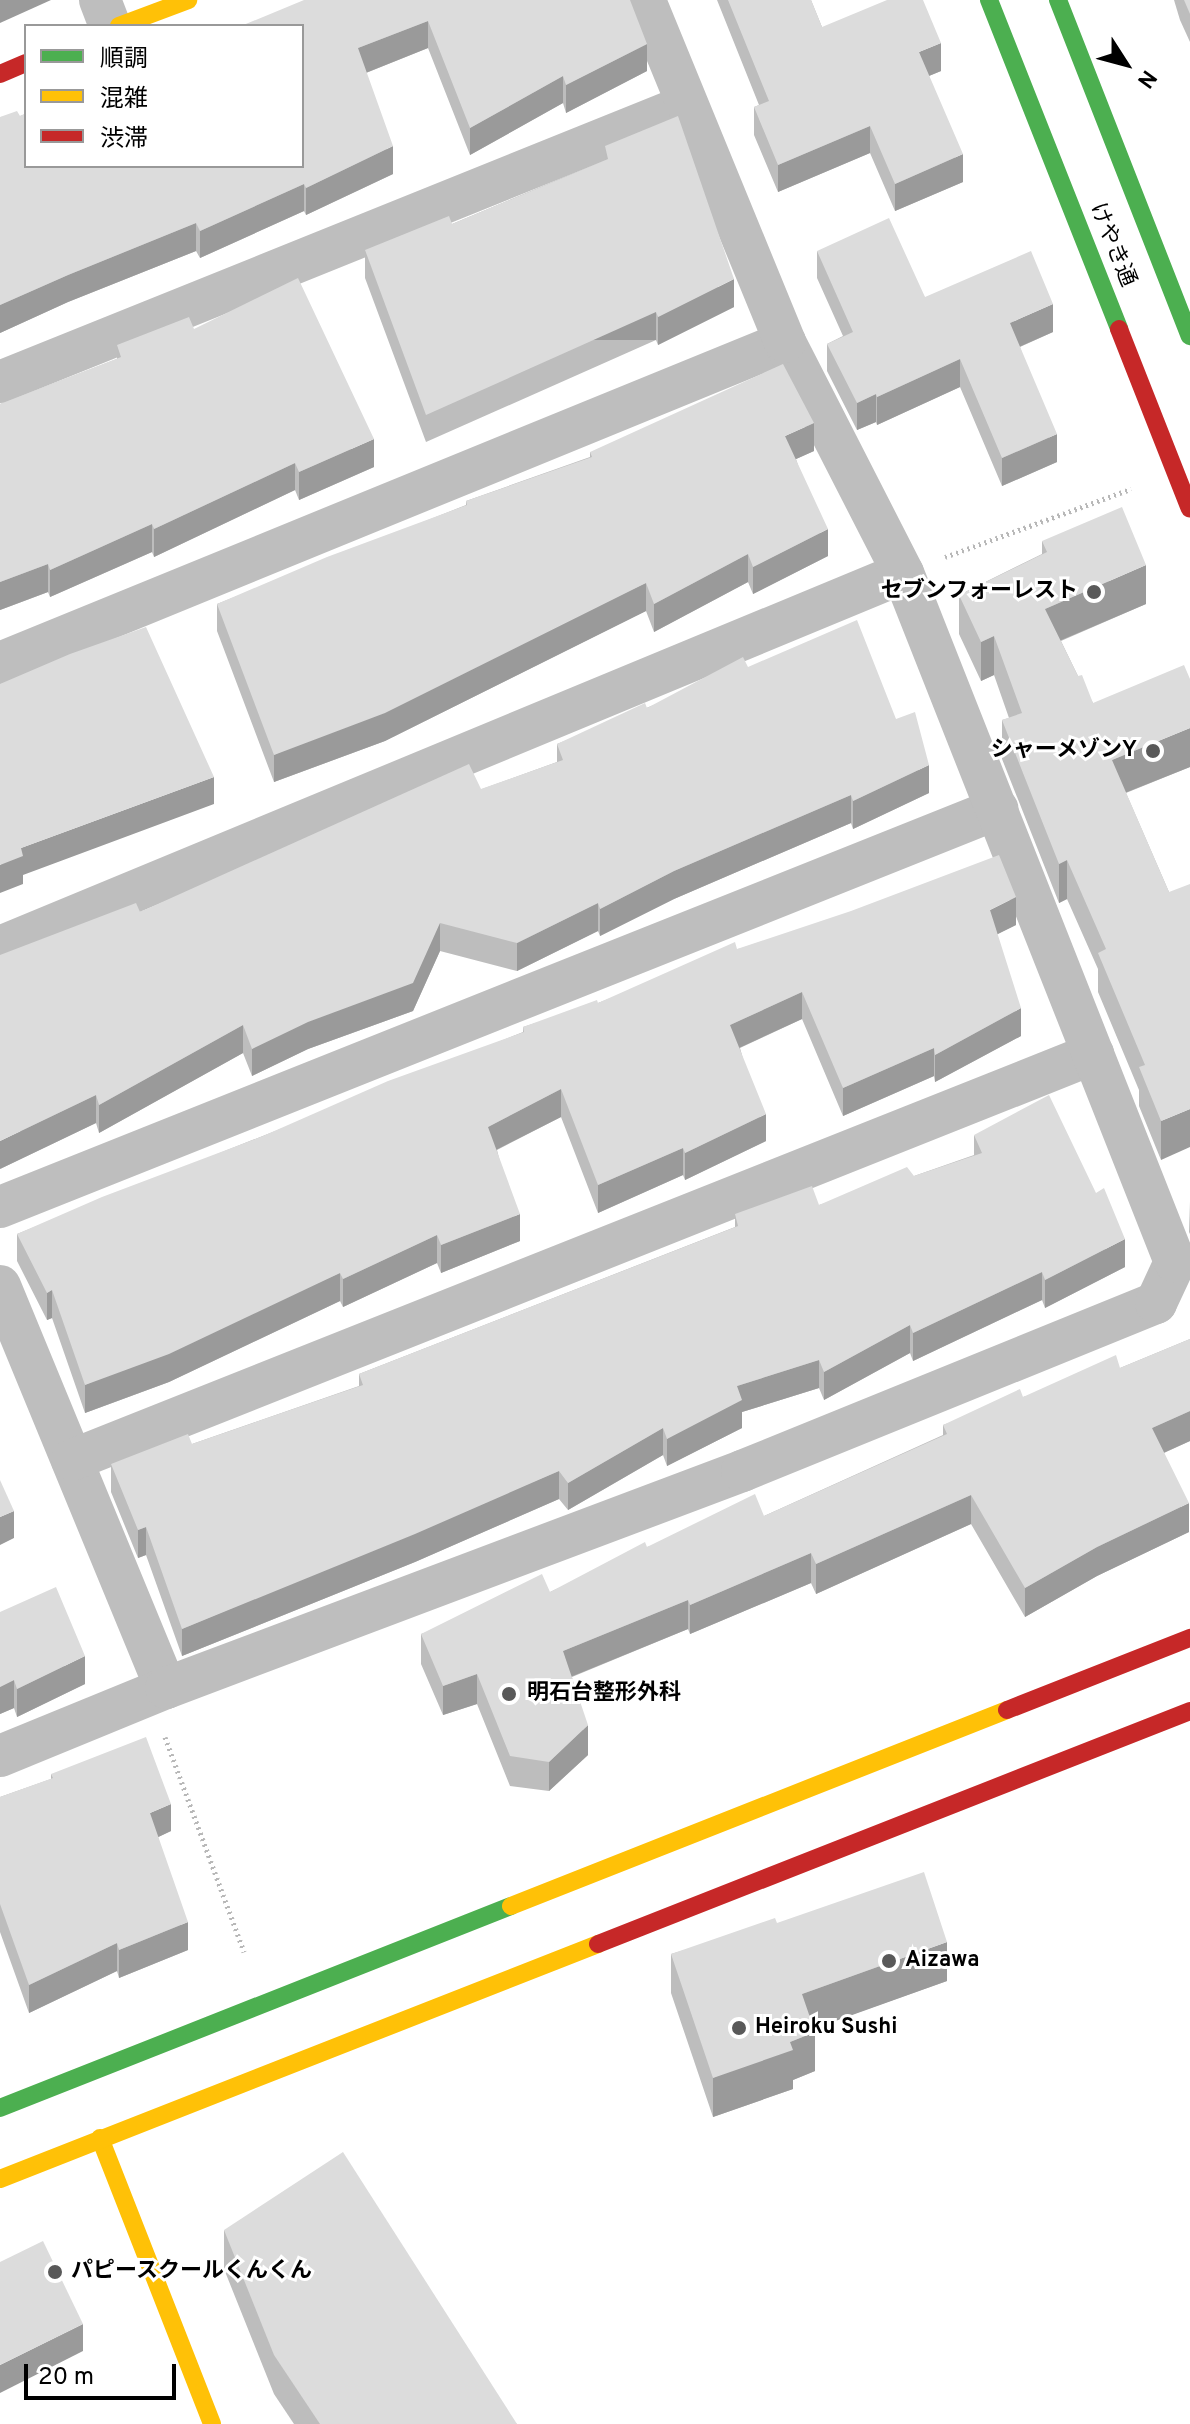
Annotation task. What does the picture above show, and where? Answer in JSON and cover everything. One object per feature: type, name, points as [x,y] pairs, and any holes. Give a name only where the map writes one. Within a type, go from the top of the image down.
[{"type":"street","points":[[100,0],[109,24]]},
{"type":"street","points":[[124,24],[188,0]]},
{"type":"street","points":[[0,1756],[158,1692],[742,1471],[1156,1303],[1175,1262],[903,573],[785,342],[645,0]]},
{"type":"street","name":"けやき通","points":[[989,0],[1190,509]]},
{"type":"street","points":[[1058,0],[1190,336]]},
{"type":"street","points":[[0,74],[24,64]]},
{"type":"street","points":[[0,382],[687,105]]},
{"type":"street","points":[[0,663],[785,342]]},
{"type":"street","points":[[0,947],[903,573]]},
{"type":"street","points":[[0,1207],[997,809]]},
{"type":"street","points":[[72,1460],[1093,1054]]},
{"type":"street","points":[[0,1286],[72,1460],[158,1692]]},
{"type":"street","points":[[0,2108],[1190,1638]]},
{"type":"street","points":[[0,2179],[1190,1711]]},
{"type":"street","points":[[100,2138],[212,2424]]},
{"type":"path","points":[[903,573],[1134,488]]},
{"type":"path","points":[[158,1692],[244,1952]]},
{"type":"building","points":[[304,0],[630,0],[647,44],[566,85],[563,76],[470,128],[428,21],[358,48],[393,146],[306,188],[304,184],[200,231],[196,223],[0,305],[0,117],[17,111],[20,116],[24,114],[24,168],[304,168],[304,24],[246,24]]},
{"type":"building","points":[[728,0],[811,0],[822,27],[887,0],[923,0],[941,43],[919,52],[963,154],[895,184],[870,126],[778,165],[754,107],[769,101]]},
{"type":"building","points":[[1184,0],[1190,0],[1190,14]]},
{"type":"building","points":[[678,116],[734,279],[658,317],[656,312],[426,415],[365,250],[449,216],[452,224],[608,159],[605,146]]},
{"type":"building","points":[[889,218],[925,297],[1031,251],[1053,304],[1010,323],[1057,434],[1002,458],[960,359],[857,403],[827,344],[853,332],[817,251]]},
{"type":"building","points":[[298,278],[374,439],[299,472],[295,463],[154,529],[152,524],[50,570],[48,564],[0,582],[0,404],[121,357],[117,345],[189,317],[194,329]]},
{"type":"building","points":[[783,364],[814,423],[785,436],[828,529],[753,567],[748,554],[654,604],[646,583],[385,713],[274,755],[217,604],[327,557],[467,505],[466,501],[592,457],[590,452]]},
{"type":"building","points":[[1122,507],[1146,565],[1045,609],[1078,676],[1082,675],[1093,703],[1184,665],[1190,679],[1190,728],[1112,760],[1169,892],[1190,884],[1190,1109],[1161,1121],[1139,1067],[1145,1065],[1098,953],[1106,949],[1067,860],[1059,864],[1002,720],[1022,713],[994,636],[981,642],[959,595],[1047,552],[1042,541]]},
{"type":"building","points":[[857,620],[896,719],[915,712],[929,765],[853,801],[851,795],[674,871],[600,909],[598,903],[517,943],[440,923],[413,983],[308,1022],[252,1049],[243,1025],[99,1105],[96,1095],[0,1141],[0,955],[136,903],[140,912],[469,764],[481,789],[563,760],[557,744],[645,703],[647,708],[743,657],[748,667]]},
{"type":"building","points":[[146,627],[214,777],[21,848],[23,856],[0,865],[0,684],[70,654]]},
{"type":"building","points":[[999,855],[1016,897],[990,910],[1021,1008],[935,1055],[934,1048],[843,1088],[802,992],[730,1025],[766,1114],[685,1153],[683,1148],[598,1185],[561,1089],[488,1127],[520,1214],[441,1245],[437,1235],[343,1279],[340,1273],[169,1354],[85,1385],[52,1290],[47,1293],[17,1234],[102,1197],[263,1136],[388,1081],[524,1032],[523,1027],[597,1000],[598,1003],[735,942],[737,949],[851,911]]},
{"type":"building","points":[[1049,1095],[1096,1193],[1104,1188],[1125,1239],[1045,1280],[1042,1272],[913,1333],[910,1325],[824,1372],[819,1360],[737,1386],[742,1400],[667,1439],[663,1428],[568,1483],[559,1471],[415,1534],[182,1629],[146,1527],[138,1530],[111,1464],[188,1434],[192,1444],[363,1385],[359,1374],[738,1226],[735,1214],[812,1186],[819,1205],[907,1167],[914,1176],[982,1153],[974,1135]]},
{"type":"building","points":[[1190,1339],[1190,1411],[1152,1428],[1189,1503],[1097,1547],[1025,1588],[971,1495],[816,1564],[811,1553],[690,1605],[688,1600],[563,1651],[588,1725],[549,1762],[510,1756],[477,1674],[443,1686],[421,1634],[542,1574],[550,1592],[645,1542],[647,1547],[755,1494],[764,1516],[947,1434],[943,1425],[1020,1389],[1023,1397],[1116,1355],[1120,1368]]},
{"type":"building","points":[[0,1480],[14,1511],[0,1517]]},
{"type":"building","points":[[56,1587],[85,1656],[17,1689],[14,1680],[0,1687],[0,1612]]},
{"type":"building","points":[[146,1737],[171,1804],[150,1813],[188,1922],[119,1950],[117,1943],[29,1985],[0,1904],[0,1797],[53,1778],[51,1774]]},
{"type":"building","points":[[924,1872],[947,1942],[802,1994],[815,2032],[790,2042],[793,2050],[713,2078],[671,1954],[775,1918],[777,1923]]},
{"type":"building","points":[[343,2152],[517,2424],[320,2424],[274,2355],[224,2230]]},
{"type":"building","points":[[43,2241],[83,2324],[0,2365],[0,2262]]},
{"type":"traffic: fast","points":[[989,0],[1119,329]]},
{"type":"traffic: fast","points":[[1058,0],[1190,336]]},
{"type":"traffic: fast","points":[[0,2108],[511,1906]]},
{"type":"traffic: slow","points":[[124,24],[188,0]]},
{"type":"traffic: slow","points":[[511,1906],[1007,1710]]},
{"type":"traffic: slow","points":[[0,2179],[598,1944]]},
{"type":"traffic: slow","points":[[100,2138],[212,2424]]},
{"type":"traffic: jam","points":[[0,74],[24,64]]},
{"type":"traffic: jam","points":[[1119,329],[1190,509]]},
{"type":"traffic: jam","points":[[1007,1710],[1190,1638]]},
{"type":"traffic: jam","points":[[598,1944],[1190,1711]]},
{"type":"place","name":"セブンフォーレスト","points":[[1094,592]]},
{"type":"place","name":"シャーメゾンY","points":[[1153,751]]},
{"type":"place","name":"明石台整形外科","points":[[509,1694]]},
{"type":"place","name":"Aizawa","points":[[889,1961]]},
{"type":"place","name":"Heiroku Sushi","points":[[739,2028]]},
{"type":"place","name":"パピースクールくんくん","points":[[55,2272]]}]
